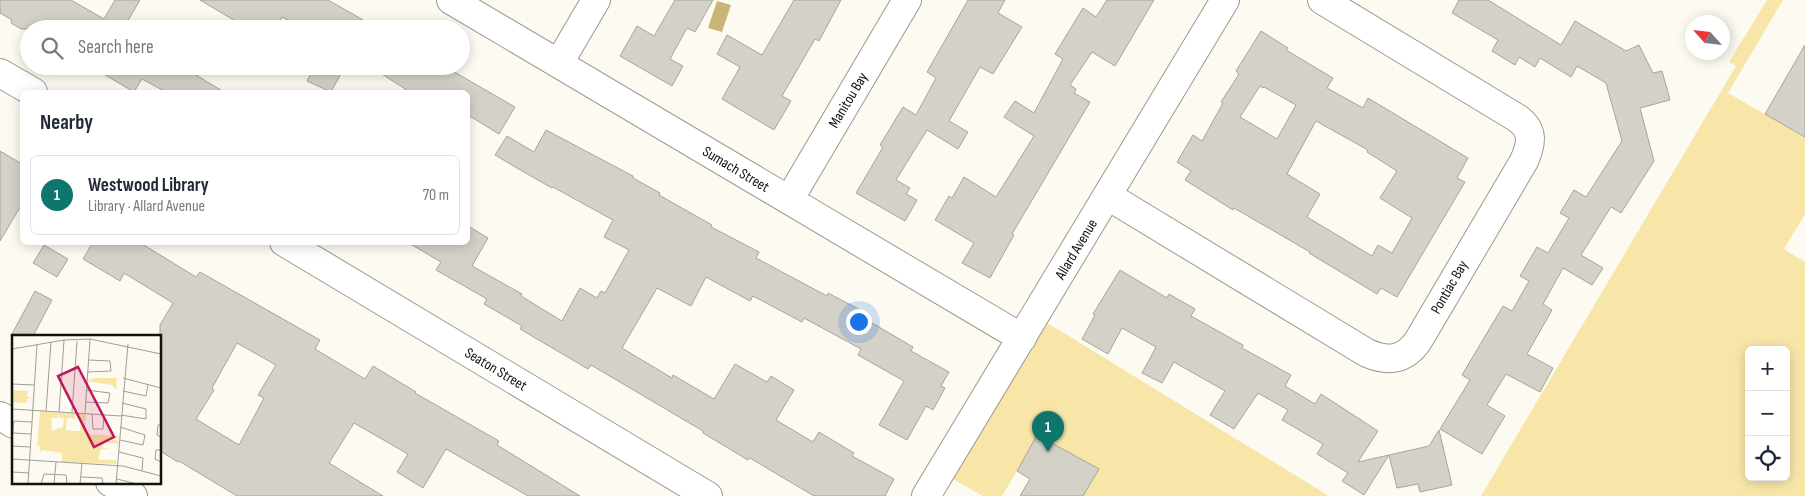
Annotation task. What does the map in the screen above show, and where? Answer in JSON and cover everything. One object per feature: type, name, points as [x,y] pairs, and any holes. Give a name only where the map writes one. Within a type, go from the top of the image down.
[{"type":"street","name":"Sumach Street","points":[[450,0],[1022,338]]},
{"type":"street","points":[[559,64],[596,0]]},
{"type":"street","name":"Manitou Bay","points":[[789,200],[907,0]]},
{"type":"street","name":"Allard Avenue","points":[[926,496],[1225,0]]},
{"type":"street","name":"Pontiac Bay","points":[[1108,196],[1367,353],[1388,360],[1399,357],[1411,350],[1524,161],[1529,147],[1530,135],[1526,126],[1517,118],[1322,0]]},
{"type":"street","points":[[0,73],[30,90]]},
{"type":"street","name":"Seaton Street","points":[[289,245],[708,496]]},
{"type":"street","points":[[0,416],[12,423]]},
{"type":"street","points":[[113,484],[133,496]]},
{"type":"shaded area","points":[[1767,0],[1783,0],[1728,93],[1805,137],[1805,214],[1784,249],[1805,262],[1805,496],[1481,496],[1736,66],[1729,62]]},
{"type":"shaded area","points":[[717,1],[731,5],[722,32],[708,28]]},
{"type":"shaded area","points":[[1045,322],[1329,496],[1083,496],[1098,469],[1038,435],[1002,496],[983,496],[951,478]]},
{"type":"building","points":[[0,0],[71,0],[104,19],[115,0],[140,0],[128,20],[20,20],[20,28],[11,23],[12,20],[0,13]]},
{"type":"building","points":[[200,0],[328,0],[363,20],[288,20],[282,17],[280,20],[234,20]]},
{"type":"building","points":[[675,0],[713,0],[695,32],[687,28],[670,59],[683,66],[672,86],[620,56],[637,26],[654,36]]},
{"type":"building","points":[[794,0],[841,0],[819,41],[815,39],[782,96],[791,101],[774,130],[722,99],[740,67],[717,54],[727,35],[762,55]]},
{"type":"building","points":[[968,0],[1005,0],[998,13],[1022,27],[993,74],[980,67],[949,121],[968,132],[958,149],[927,130],[896,180],[910,188],[906,194],[917,200],[905,221],[856,193],[883,147],[880,145],[903,107],[916,115],[936,78],[927,72]]},
{"type":"building","points":[[1107,0],[1154,0],[1115,66],[1092,52],[1070,85],[1076,89],[1074,93],[1090,102],[1012,234],[1014,235],[990,278],[962,263],[974,243],[935,220],[949,196],[952,198],[964,177],[996,197],[1034,136],[1004,117],[1015,101],[1034,113],[1063,59],[1055,54],[1083,8],[1096,17]]},
{"type":"building","points":[[1459,0],[1488,0],[1561,45],[1575,21],[1626,51],[1639,45],[1653,73],[1662,71],[1670,100],[1640,108],[1654,161],[1621,213],[1611,207],[1581,255],[1603,268],[1592,285],[1563,268],[1543,304],[1552,310],[1527,354],[1553,368],[1540,392],[1506,374],[1487,405],[1505,416],[1482,454],[1440,429],[1470,380],[1462,375],[1503,306],[1512,311],[1529,281],[1520,276],[1537,247],[1548,253],[1569,218],[1560,213],[1574,190],[1586,197],[1622,141],[1606,83],[1577,66],[1571,77],[1540,58],[1535,67],[1519,57],[1515,65],[1492,51],[1498,40],[1452,13]]},
{"type":"building","points":[[1261,31],[1288,48],[1286,50],[1333,78],[1327,88],[1363,108],[1368,98],[1468,158],[1457,178],[1465,182],[1397,297],[1381,288],[1377,294],[1310,252],[1234,208],[1233,210],[1185,180],[1191,171],[1177,162],[1193,135],[1202,141],[1223,103],[1221,102],[1239,74],[1236,71]],"holes":[[[1260,86],[1296,105],[1277,139],[1240,117]],[[1316,121],[1368,150],[1367,152],[1397,171],[1380,198],[1412,218],[1392,253],[1378,245],[1372,256],[1307,217],[1320,194],[1287,174]]]},
{"type":"building","points":[[1805,45],[1805,137],[1765,114]]},
{"type":"building","points":[[105,75],[196,75],[221,90],[162,90],[142,79],[135,90],[131,90]]},
{"type":"building","points":[[310,75],[340,75],[332,90],[327,90],[307,81]]},
{"type":"building","points":[[383,75],[460,75],[515,107],[499,134],[470,116],[470,90],[407,90]]},
{"type":"building","points":[[546,130],[633,176],[633,178],[660,193],[659,195],[712,225],[711,227],[759,252],[756,258],[827,296],[828,293],[870,315],[867,320],[913,347],[911,351],[949,372],[941,386],[945,388],[933,410],[926,406],[907,440],[879,425],[904,381],[858,355],[861,349],[804,318],[802,322],[753,296],[750,301],[706,277],[691,306],[657,288],[622,348],[672,378],[673,375],[714,399],[735,364],[767,382],[771,376],[794,390],[776,420],[813,442],[819,432],[854,453],[852,456],[894,479],[885,496],[814,496],[750,458],[748,460],[703,433],[703,431],[591,365],[588,369],[520,329],[522,326],[484,304],[487,299],[436,270],[441,262],[412,245],[470,245],[470,227],[488,238],[472,266],[522,294],[521,296],[562,321],[580,288],[597,298],[601,291],[605,293],[629,250],[604,237],[613,220],[495,155],[507,136],[534,152]]},
{"type":"building","points":[[0,151],[20,163],[20,207],[0,241]]},
{"type":"building","points":[[44,245],[68,259],[57,277],[33,263]]},
{"type":"building","points":[[91,245],[144,245],[196,277],[200,272],[320,340],[315,349],[365,379],[373,366],[415,393],[499,441],[497,445],[580,496],[528,496],[446,449],[423,488],[397,472],[408,454],[354,423],[329,463],[383,496],[237,496],[161,452],[160,325],[173,303],[124,273],[120,281],[83,259]],"holes":[[[237,343],[276,365],[258,395],[264,398],[239,445],[196,419],[214,390],[212,388]]]},
{"type":"building","points":[[1120,270],[1167,298],[1169,294],[1195,309],[1191,316],[1243,345],[1242,348],[1291,375],[1285,386],[1315,404],[1321,394],[1378,431],[1358,462],[1389,455],[1364,495],[1342,481],[1348,473],[1317,454],[1323,444],[1282,420],[1288,410],[1258,393],[1234,429],[1210,415],[1225,391],[1174,362],[1162,383],[1142,373],[1156,347],[1122,328],[1108,354],[1082,339],[1095,315],[1093,314]]},
{"type":"building","points":[[35,291],[52,300],[34,335],[11,336]]},
{"type":"building","points":[[1439,430],[1452,485],[1420,492],[1418,484],[1397,488],[1389,455],[1429,446]]},
{"type":"building","points":[[1037,435],[1099,469],[1083,496],[1020,496],[1030,479],[1017,471]]},
{"type":"place","name":"Westwood Library","points":[[1048,452]]}]
